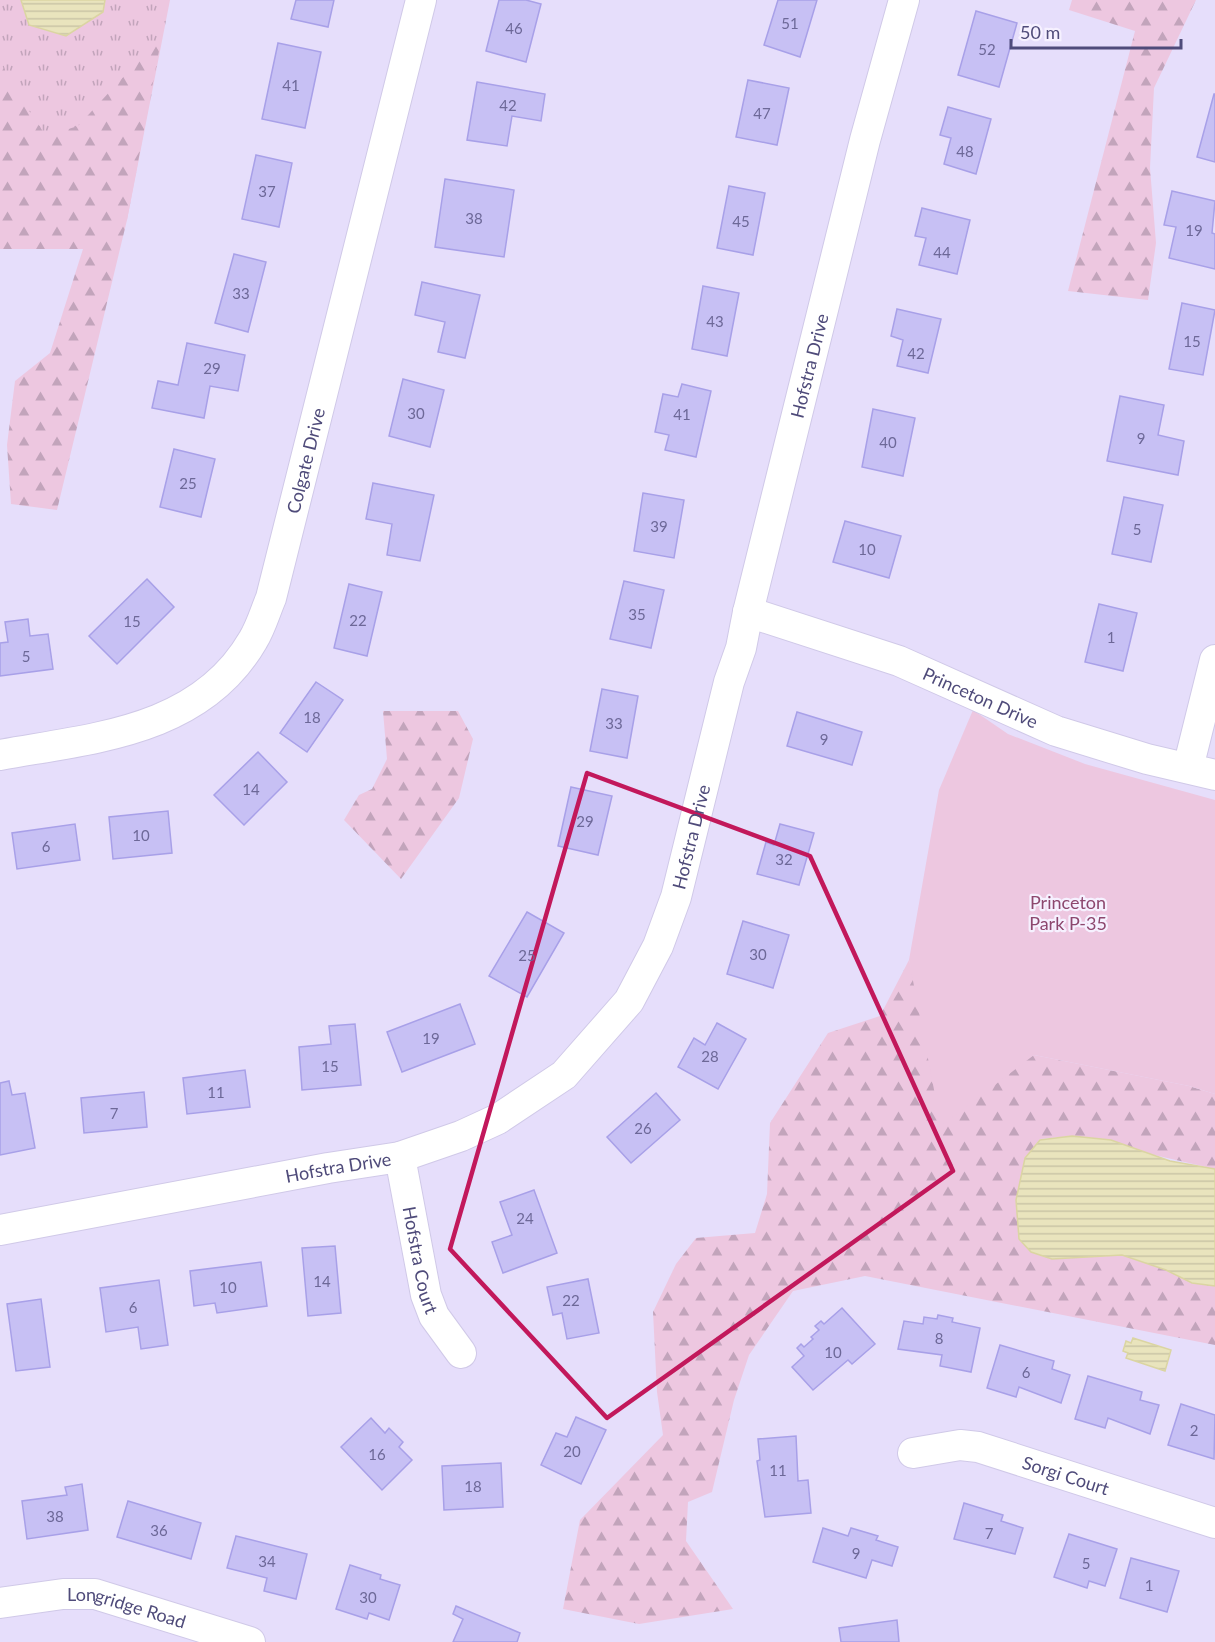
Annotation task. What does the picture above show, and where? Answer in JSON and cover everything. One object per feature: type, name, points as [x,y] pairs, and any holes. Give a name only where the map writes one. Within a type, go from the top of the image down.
[{"type":"street","name":"Colgate Drive","points":[[0,755],[136,729],[146,725],[195,702],[232,670],[254,639],[271,598],[421,0]]},
{"type":"street","name":"Hofstra Drive","points":[[0,1230],[328,1168],[400,1157],[461,1137],[531,1100],[564,1075],[584,1055],[628,1001],[658,946],[676,897],[729,682],[741,648],[865,140],[904,0]]},
{"type":"street","name":"Princeton Drive","points":[[748,612],[899,661],[1056,731],[1201,772]]},
{"type":"street","points":[[1201,772],[1215,660]]},
{"type":"street","name":"Hofstra Court","points":[[400,1157],[426,1295],[434,1316],[461,1353]]},
{"type":"street","name":"Sorgi Court","points":[[913,1453],[960,1445],[978,1447],[1215,1523]]},
{"type":"street","name":"Longridge Road","points":[[0,1603],[63,1594],[95,1594],[250,1642]]},
{"type":"highlighted area","points":[[587,773],[810,856],[953,1171],[607,1418],[450,1249]]},
{"type":"shaded area","points":[[0,0],[1215,0],[1215,1642],[0,1642]]},
{"type":"shaded area","points":[[21,0],[105,0],[103,12],[66,36],[29,25]]},
{"type":"shaded area","points":[[1072,1136],[1111,1140],[1170,1161],[1215,1169],[1215,1286],[1192,1283],[1166,1270],[1122,1255],[1052,1259],[1031,1252],[1019,1239],[1016,1200],[1025,1158],[1040,1140]]},
{"type":"shaded area","points":[[1133,1338],[1171,1350],[1165,1371],[1126,1358],[1128,1353],[1123,1351],[1126,1341],[1131,1343]]},
{"type":"green space","points":[[0,0],[21,0],[29,25],[103,12],[105,0],[170,0],[127,220],[0,249]]},
{"type":"green space","points":[[1072,0],[1196,0],[1154,88],[1150,168],[1156,243],[1148,300],[1068,291],[1135,31],[1069,10]]},
{"type":"green space","points":[[162,35],[127,220],[57,510],[11,504],[7,445],[15,381],[50,353],[83,249],[0,249],[0,60],[9,81],[46,136],[78,126]]},
{"type":"green space","name":"Princeton Park P-35","points":[[973,710],[1008,734],[1085,764],[1215,800],[1215,1094],[1189,1086],[1034,1055],[941,1126],[909,960],[939,790]]},
{"type":"green space","points":[[383,711],[458,711],[473,739],[459,798],[401,879],[344,820],[359,795],[372,789],[387,759]]},
{"type":"green space","points":[[909,960],[948,1096],[1034,1055],[1189,1086],[1215,1094],[1215,1169],[1072,1136],[1040,1139],[1025,1158],[1052,1259],[1122,1255],[1166,1270],[1192,1283],[1215,1286],[1215,1345],[865,1276],[793,1291],[749,1355],[734,1400],[712,1492],[688,1502],[686,1541],[733,1609],[639,1624],[563,1609],[580,1520],[663,1435],[657,1392],[653,1312],[676,1264],[696,1238],[755,1233],[767,1194],[770,1123],[828,1033],[880,1016]]},
{"type":"building","points":[[296,0],[334,0],[328,27],[291,19]]},
{"type":"building","points":[[499,0],[526,0],[541,4],[526,62],[486,51]]},
{"type":"building","points":[[778,0],[817,0],[800,57],[764,45]]},
{"type":"building","points":[[976,11],[1017,23],[999,87],[958,75]]},
{"type":"building","points":[[278,43],[321,52],[305,128],[262,119]]},
{"type":"building","points":[[748,80],[789,88],[777,145],[736,137]]},
{"type":"building","points":[[477,82],[545,94],[541,121],[512,116],[507,146],[467,140]]},
{"type":"building","points":[[1215,94],[1215,162],[1197,157]]},
{"type":"building","points":[[948,107],[991,119],[976,174],[944,164],[951,138],[940,135]]},
{"type":"building","points":[[256,155],[292,163],[279,227],[242,219]]},
{"type":"building","points":[[445,179],[514,190],[504,257],[435,247]]},
{"type":"building","points":[[729,186],[765,193],[753,255],[717,248]]},
{"type":"building","points":[[1172,191],[1215,201],[1212,233],[1215,234],[1215,269],[1169,258],[1176,227],[1164,225]]},
{"type":"building","points":[[922,208],[970,220],[957,274],[919,265],[926,238],[915,236]]},
{"type":"building","points":[[234,254],[266,262],[248,332],[215,323]]},
{"type":"building","points":[[422,282],[480,295],[465,358],[438,352],[445,322],[415,315]]},
{"type":"building","points":[[703,286],[739,293],[727,356],[692,349]]},
{"type":"building","points":[[1182,303],[1215,310],[1203,375],[1169,369]]},
{"type":"building","points":[[897,309],[941,319],[928,373],[897,366],[903,340],[891,336]]},
{"type":"building","points":[[187,343],[245,355],[238,391],[210,386],[204,418],[152,408],[158,381],[178,385]]},
{"type":"building","points":[[403,379],[444,390],[430,447],[389,436]]},
{"type":"building","points":[[682,384],[711,391],[696,457],[665,450],[669,435],[655,432],[663,394],[678,397]]},
{"type":"building","points":[[1120,396],[1164,405],[1158,435],[1184,441],[1178,475],[1107,461]]},
{"type":"building","points":[[873,409],[915,418],[903,476],[862,467]]},
{"type":"building","points":[[174,449],[215,459],[201,517],[160,507]]},
{"type":"building","points":[[373,483],[434,495],[420,561],[387,555],[392,524],[366,519]]},
{"type":"building","points":[[643,493],[684,500],[674,558],[634,551]]},
{"type":"building","points":[[1124,497],[1163,505],[1151,562],[1112,554]]},
{"type":"building","points":[[845,521],[901,536],[889,578],[833,562]]},
{"type":"building","points":[[147,579],[174,607],[117,664],[89,636]]},
{"type":"building","points":[[624,581],[664,590],[651,648],[610,639]]},
{"type":"building","points":[[349,584],[382,592],[367,656],[334,648]]},
{"type":"building","points":[[1099,604],[1137,613],[1123,671],[1085,662]]},
{"type":"building","points":[[28,619],[30,636],[48,634],[53,669],[0,676],[0,643],[8,642],[5,622]]},
{"type":"building","points":[[316,682],[343,700],[307,752],[280,733]]},
{"type":"building","points":[[602,689],[638,696],[627,758],[590,751]]},
{"type":"building","points":[[797,712],[862,732],[852,765],[787,746]]},
{"type":"building","points":[[258,752],[287,782],[244,825],[214,795]]},
{"type":"building","points":[[571,787],[612,796],[598,855],[558,846]]},
{"type":"building","points":[[168,811],[172,853],[113,859],[109,817]]},
{"type":"building","points":[[75,824],[80,860],[17,869],[12,833]]},
{"type":"building","points":[[780,824],[814,833],[799,885],[757,874],[766,842],[774,845]]},
{"type":"building","points":[[527,912],[564,933],[527,997],[489,976]]},
{"type":"building","points":[[743,921],[789,935],[773,988],[727,974]]},
{"type":"building","points":[[460,1004],[475,1044],[402,1072],[387,1032]]},
{"type":"building","points":[[717,1023],[746,1039],[718,1089],[678,1067],[694,1038],[705,1045]]},
{"type":"building","points":[[355,1024],[361,1085],[302,1090],[299,1047],[331,1044],[329,1026]]},
{"type":"building","points":[[245,1070],[250,1107],[187,1114],[183,1078]]},
{"type":"building","points":[[9,1081],[12,1095],[25,1093],[35,1148],[0,1155],[0,1083]]},
{"type":"building","points":[[144,1092],[147,1127],[84,1133],[81,1098]]},
{"type":"building","points":[[656,1093],[680,1120],[631,1163],[607,1137]]},
{"type":"building","points":[[534,1190],[557,1253],[503,1273],[492,1242],[512,1235],[500,1202]]},
{"type":"building","points":[[335,1246],[341,1313],[308,1316],[302,1248]]},
{"type":"building","points":[[261,1262],[267,1306],[217,1313],[215,1303],[194,1306],[190,1271]]},
{"type":"building","points":[[588,1279],[599,1333],[567,1339],[562,1313],[553,1315],[547,1287]]},
{"type":"building","points":[[159,1280],[168,1345],[141,1349],[138,1327],[106,1332],[100,1288]]},
{"type":"building","points":[[41,1299],[50,1367],[16,1371],[7,1304]]},
{"type":"building","points":[[842,1308],[875,1344],[852,1364],[848,1360],[813,1390],[792,1367],[804,1356],[797,1348],[801,1344],[804,1347],[813,1339],[811,1337],[819,1330],[815,1326],[821,1321],[824,1324]]},
{"type":"building","points":[[938,1315],[953,1318],[952,1322],[980,1328],[971,1372],[940,1366],[942,1355],[898,1349],[904,1321],[923,1324],[924,1317],[937,1319]]},
{"type":"building","points":[[1000,1345],[1054,1361],[1052,1369],[1070,1375],[1061,1403],[1019,1387],[1016,1397],[987,1388]]},
{"type":"building","points":[[1088,1376],[1142,1392],[1140,1400],[1159,1405],[1150,1434],[1108,1418],[1105,1428],[1075,1419]]},
{"type":"building","points":[[1181,1404],[1215,1415],[1214,1459],[1168,1445]]},
{"type":"building","points":[[576,1417],[606,1430],[581,1484],[541,1465],[556,1433],[567,1437]]},
{"type":"building","points":[[371,1418],[385,1433],[389,1428],[403,1442],[399,1447],[412,1460],[382,1490],[341,1447]]},
{"type":"building","points":[[796,1436],[798,1481],[808,1480],[811,1513],[765,1517],[757,1461],[760,1460],[758,1439]]},
{"type":"building","points":[[501,1463],[503,1507],[444,1510],[442,1466]]},
{"type":"building","points":[[82,1484],[88,1530],[27,1539],[22,1501],[67,1495],[65,1487]]},
{"type":"building","points":[[128,1501],[201,1523],[191,1559],[117,1537]]},
{"type":"building","points":[[964,1503],[1003,1515],[1001,1521],[1023,1528],[1015,1554],[954,1539]]},
{"type":"building","points":[[823,1528],[848,1536],[851,1528],[878,1536],[876,1540],[898,1547],[892,1566],[872,1560],[866,1578],[813,1562]]},
{"type":"building","points":[[1069,1534],[1117,1549],[1105,1586],[1089,1581],[1087,1588],[1054,1577]]},
{"type":"building","points":[[236,1536],[307,1554],[296,1599],[264,1591],[267,1578],[227,1568]]},
{"type":"building","points":[[1131,1558],[1179,1571],[1167,1612],[1120,1598]]},
{"type":"building","points":[[350,1565],[381,1575],[380,1579],[400,1585],[389,1620],[369,1613],[367,1619],[336,1609]]},
{"type":"building","points":[[456,1606],[520,1633],[517,1642],[453,1642],[463,1619],[453,1614]]},
{"type":"building","points":[[897,1620],[899,1642],[841,1642],[839,1628]]}]
